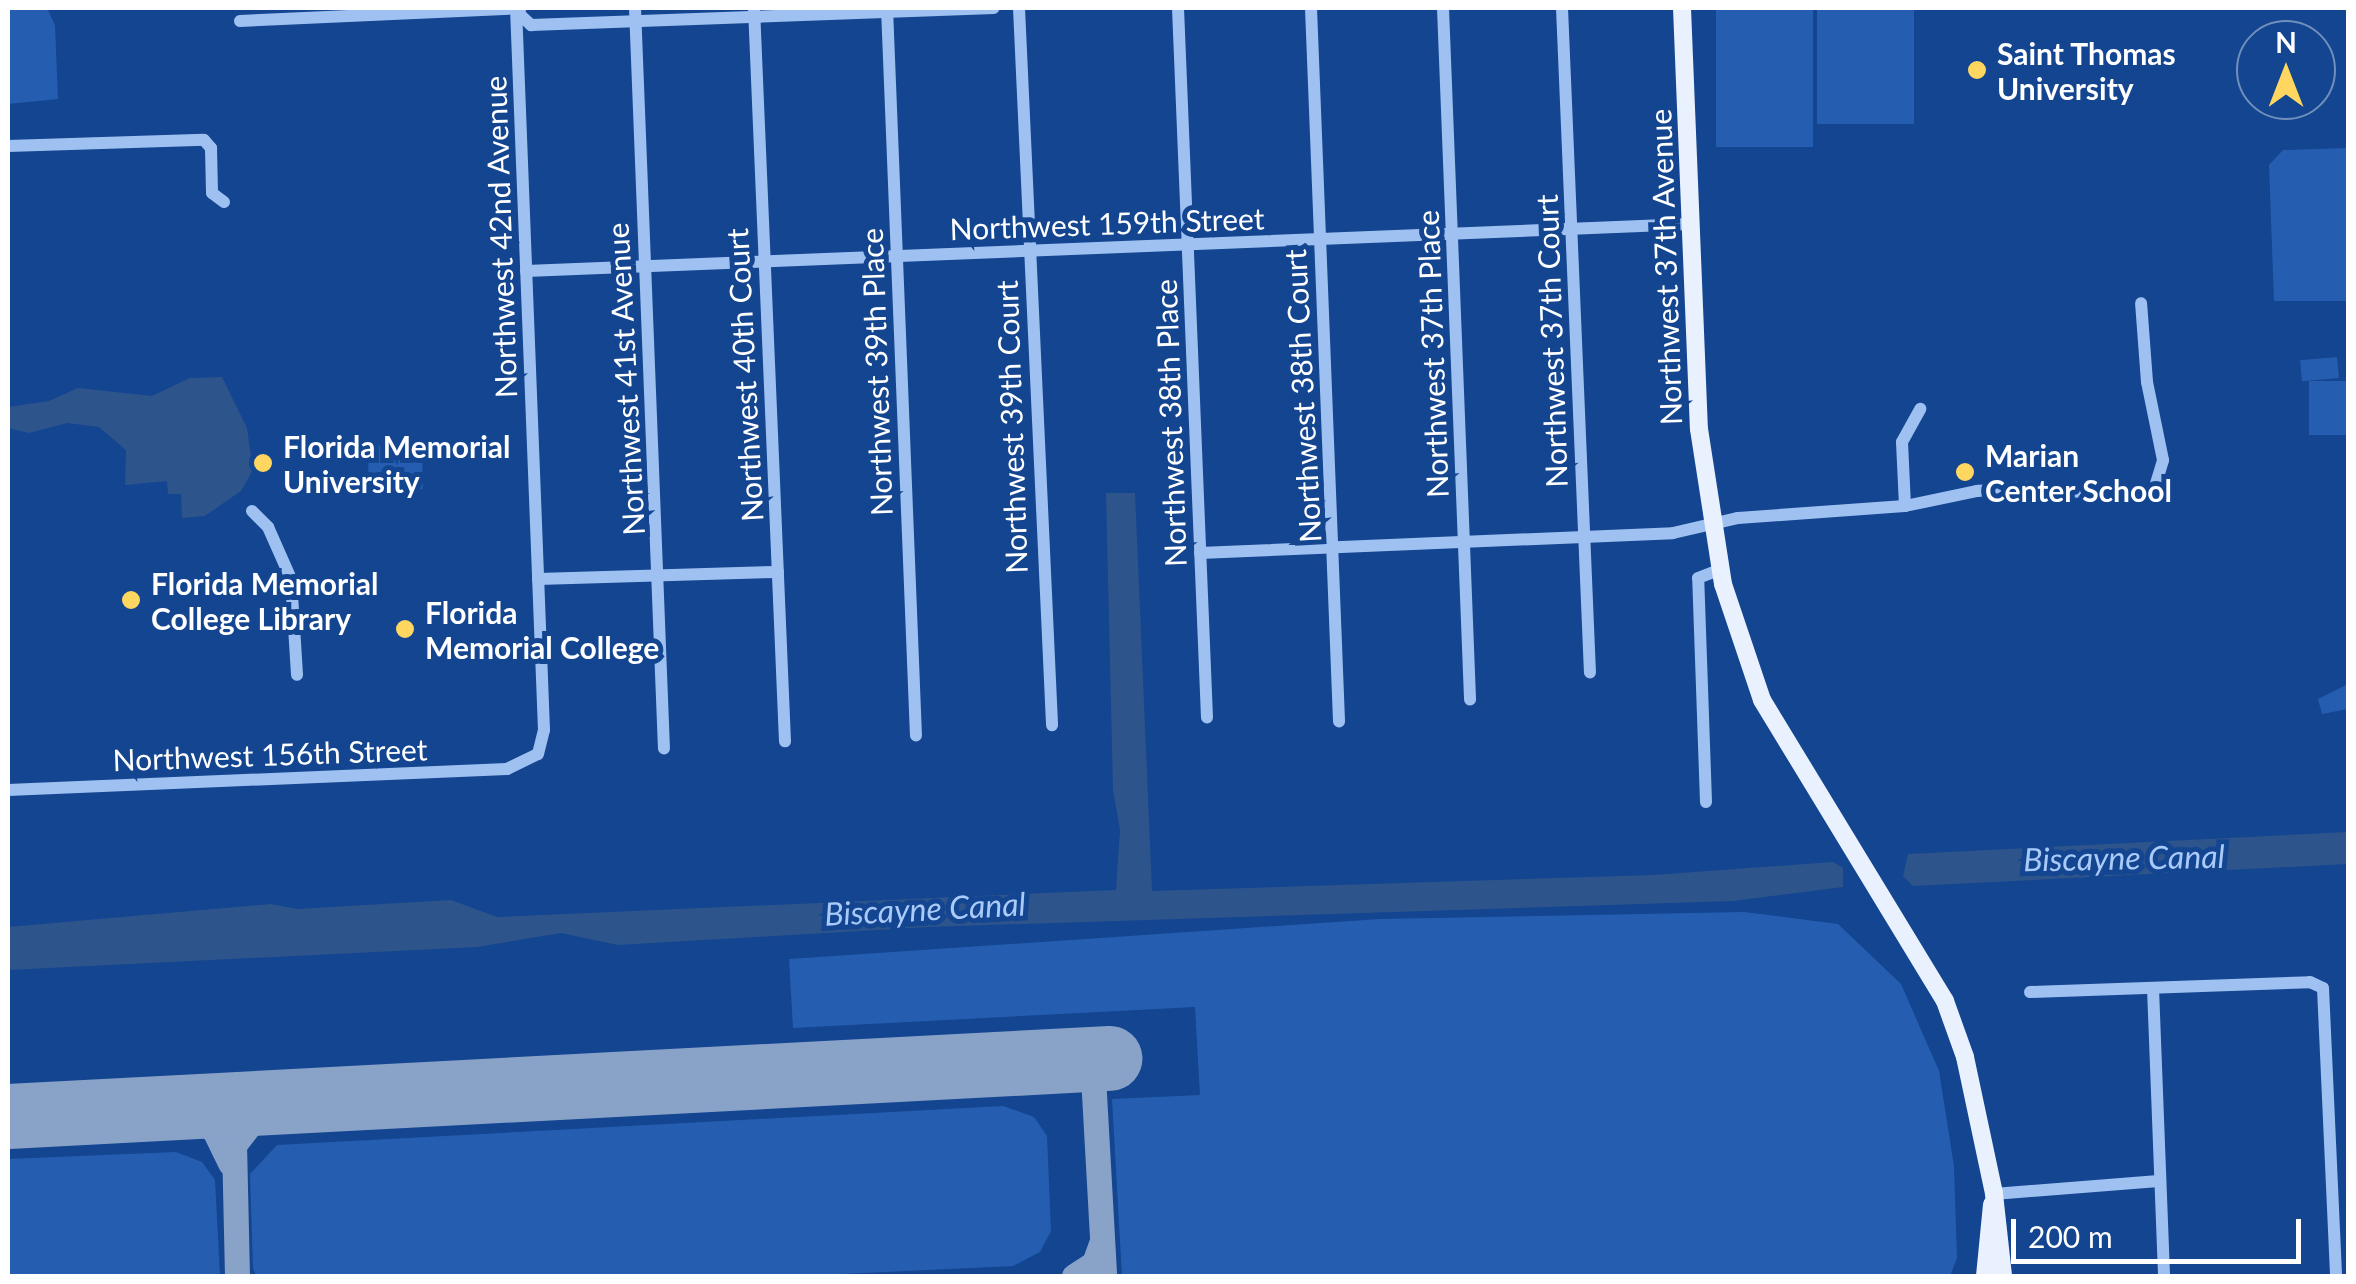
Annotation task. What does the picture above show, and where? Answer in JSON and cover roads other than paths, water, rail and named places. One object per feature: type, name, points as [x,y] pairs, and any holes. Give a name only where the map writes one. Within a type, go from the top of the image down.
[{"type":"main road","name":"Northwest 37th Avenue","points":[[1682,8],[1708,524],[1719,570],[1762,700],[1945,1001],[1965,1057],[1994,1194]]},
{"type":"main road","points":[[1985,1276],[1994,1194]]},
{"type":"main road","points":[[1994,1194],[2003,1276]]},
{"type":"street","points":[[240,21],[518,8],[530,25],[635,14],[994,8]]},
{"type":"street","name":"Northwest 42nd Avenue","points":[[518,8],[544,735],[533,761]]},
{"type":"street","name":"Northwest 39th Court","points":[[1019,8],[1052,725]]},
{"type":"street","name":"Northwest 38th Place","points":[[1178,8],[1207,717]]},
{"type":"street","name":"Northwest 38th Court","points":[[1311,8],[1339,722]]},
{"type":"street","name":"Northwest 37th Place","points":[[1444,8],[1470,699]]},
{"type":"street","name":"Northwest 37th Court","points":[[1562,8],[1590,672]]},
{"type":"street","name":"Northwest 39th Place","points":[[887,10],[916,735]]},
{"type":"street","name":"Northwest 40th Court","points":[[754,12],[785,741]]},
{"type":"street","name":"Northwest 41st Avenue","points":[[635,14],[664,748]]},
{"type":"street","points":[[8,146],[204,140],[211,148],[212,193],[224,202]]},
{"type":"street","name":"Northwest 159th Street","points":[[526,271],[1690,224]]},
{"type":"street","points":[[1200,552],[1673,533],[1708,524],[1905,506],[2023,487],[2096,496],[2154,490],[2162,460],[2147,382],[2141,303]]},
{"type":"street","points":[[1905,506],[1902,442],[1920,409]]},
{"type":"street","points":[[252,510],[268,527],[292,579],[297,675]]},
{"type":"street","points":[[1706,802],[1698,578],[1719,570]]},
{"type":"street","points":[[538,579],[778,572]]},
{"type":"street","name":"Northwest 156th Street","points":[[8,790],[508,769],[533,761]]},
{"type":"street","points":[[2030,992],[2310,982],[2323,988],[2328,1002],[2336,1276]]},
{"type":"street","points":[[2152,988],[2164,1276]]},
{"type":"street","points":[[1994,1194],[2158,1181]]},
{"type":"water","points":[[222,377],[247,428],[253,470],[241,491],[205,516],[182,518],[181,494],[168,494],[167,481],[125,485],[126,450],[99,427],[67,423],[29,433],[8,428],[8,407],[49,401],[78,388],[152,396],[190,378]]},
{"type":"water","name":"Biscayne Canal","points":[[1106,493],[1135,493],[1152,891],[1653,875],[1833,862],[1843,868],[1843,887],[1733,901],[928,927],[618,945],[561,933],[477,947],[8,970],[8,927],[271,904],[297,909],[451,900],[497,917],[1116,890],[1120,830],[1113,790]]},
{"type":"water","name":"Biscayne Canal","points":[[2348,832],[2348,864],[1913,886],[1903,876],[1908,854]]},
{"type":"place","name":"Saint Thomas University","points":[[1977,70]]},
{"type":"place","name":"Florida Memorial University","points":[[263,463]]},
{"type":"place","name":"Marian Center School","points":[[1965,472]]},
{"type":"place","name":"Florida Memorial College Library","points":[[131,600]]},
{"type":"place","name":"Florida Memorial College","points":[[405,629]]}]
